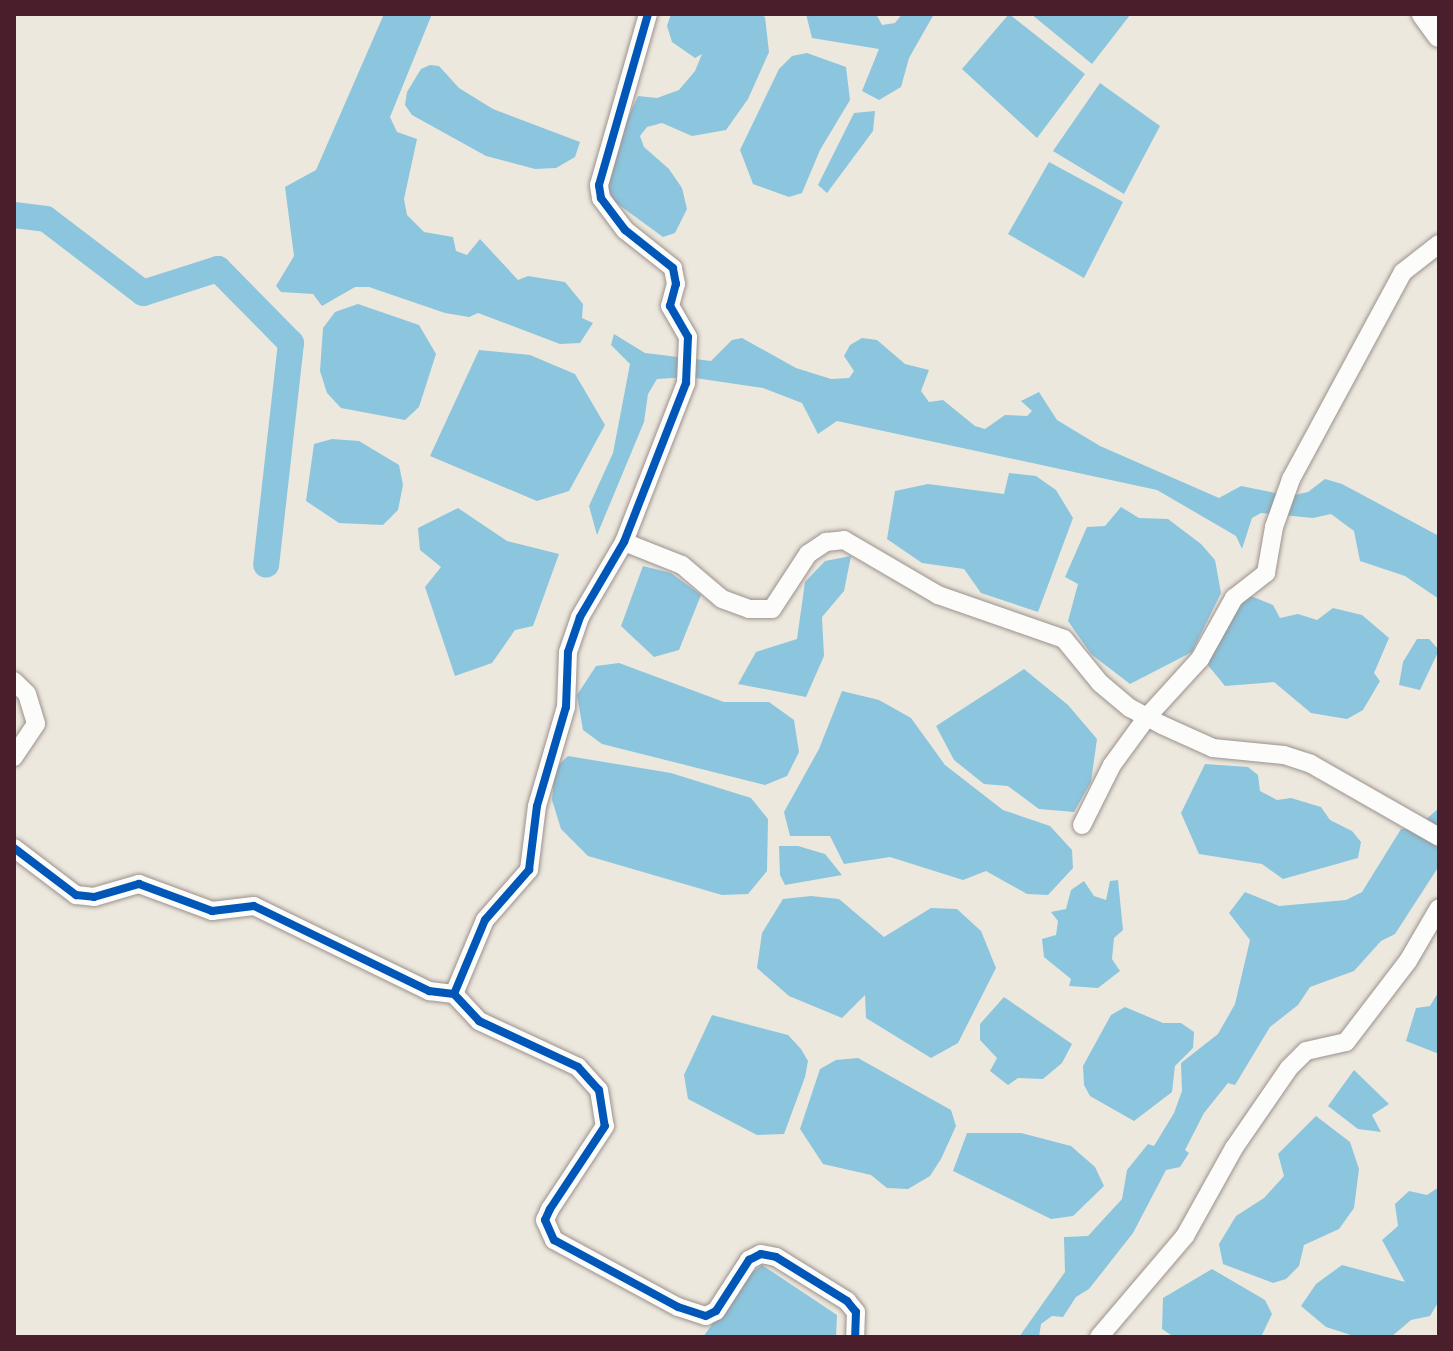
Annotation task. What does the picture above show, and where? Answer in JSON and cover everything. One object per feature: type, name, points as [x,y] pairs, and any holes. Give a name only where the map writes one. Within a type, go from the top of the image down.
[{"type":"main road","points":[[1424,14],[1439,35]]},
{"type":"street","points":[[454,994],[485,920],[529,870],[537,806],[566,707],[568,652],[580,617],[624,542],[682,402],[690,348],[670,306],[676,284],[673,268],[625,230],[601,198],[599,185],[648,14]]},
{"type":"street","points":[[1082,825],[1112,765],[1147,717],[1200,659],[1234,598],[1266,573],[1274,527],[1291,479],[1403,272],[1439,244]]},
{"type":"street","points":[[624,542],[682,565],[722,599],[749,609],[772,609],[808,554],[826,542],[844,540],[938,595],[1064,639],[1100,683],[1147,717],[1213,748],[1284,755],[1311,764],[1439,837]]},
{"type":"street","points":[[14,681],[27,694],[36,724],[14,757]]},
{"type":"street","points":[[14,848],[76,895],[94,897],[139,884],[212,911],[254,906],[429,991],[454,994],[479,1021],[578,1067],[599,1090],[605,1126],[545,1220],[554,1240],[678,1307],[706,1316],[716,1311],[749,1260],[761,1254],[776,1257],[847,1301],[856,1312],[855,1337]]},
{"type":"street","points":[[1099,1337],[1177,1248],[1234,1148],[1289,1068],[1306,1051],[1346,1042],[1408,961],[1439,908]]},
{"type":"water","points":[[384,14],[432,14],[390,117],[397,132],[417,139],[404,199],[407,215],[424,232],[453,237],[456,251],[467,255],[480,239],[518,280],[528,276],[565,282],[583,304],[582,318],[593,323],[580,343],[560,344],[478,313],[469,317],[445,313],[369,287],[355,287],[322,306],[313,294],[281,292],[276,286],[294,256],[285,187],[316,170]]},
{"type":"water","points":[[671,14],[759,14],[765,17],[769,52],[748,99],[726,130],[692,136],[662,123],[647,127],[640,136],[644,147],[669,169],[682,188],[687,209],[675,233],[663,237],[615,202],[601,177],[638,96],[657,98],[679,90],[695,71],[702,54],[695,58],[672,42],[667,26]]},
{"type":"water","points":[[806,14],[876,14],[882,25],[895,23],[902,14],[934,14],[909,58],[901,87],[879,100],[862,91],[879,49],[812,38]]},
{"type":"water","points":[[1009,14],[1085,74],[1037,138],[962,69]]},
{"type":"water","points":[[1031,14],[1129,14],[1130,15],[1092,64]]},
{"type":"water","points":[[807,53],[846,67],[850,100],[820,150],[802,193],[789,197],[753,184],[740,150],[779,69],[792,56]]},
{"type":"water","points":[[430,65],[439,66],[459,88],[493,109],[580,142],[575,157],[556,168],[535,169],[486,156],[412,115],[405,105],[407,92],[421,69]]},
{"type":"water","points":[[1100,83],[1160,126],[1124,194],[1053,151]]},
{"type":"water","points":[[875,111],[873,131],[827,193],[818,185],[854,113]]},
{"type":"water","points":[[1049,162],[1123,202],[1084,278],[1008,234]]},
{"type":"water","points":[[358,304],[419,325],[436,354],[419,407],[405,420],[341,408],[327,393],[320,371],[323,328],[335,312]]},
{"type":"water","points":[[614,334],[645,353],[711,361],[732,340],[742,338],[796,368],[831,379],[849,378],[854,371],[844,356],[850,345],[862,338],[877,340],[905,364],[929,370],[921,391],[929,402],[943,400],[975,426],[985,429],[1005,415],[1027,416],[1032,411],[1021,401],[1039,392],[1057,420],[1100,446],[1219,498],[1241,486],[1290,496],[1308,492],[1325,479],[1342,484],[1439,536],[1439,599],[1405,576],[1360,561],[1354,531],[1331,514],[1313,518],[1261,513],[1252,518],[1242,549],[1236,536],[1157,490],[837,421],[818,434],[802,403],[763,388],[688,377],[657,379],[648,394],[644,422],[597,535],[589,506],[613,453],[630,364],[611,345]]},
{"type":"water","points":[[479,350],[530,355],[575,374],[605,425],[569,491],[537,501],[430,456]]},
{"type":"water","points":[[332,439],[359,441],[399,465],[403,485],[398,510],[383,525],[339,523],[306,501],[314,444]]},
{"type":"water","points":[[1009,473],[1036,476],[1056,490],[1073,518],[1038,612],[981,593],[964,569],[922,563],[887,539],[895,491],[928,484],[1004,494]]},
{"type":"water","points":[[1121,507],[1139,518],[1168,519],[1201,544],[1215,560],[1221,593],[1192,652],[1130,684],[1091,654],[1068,621],[1078,584],[1065,577],[1087,527],[1105,526]]},
{"type":"water","points":[[458,508],[507,541],[559,554],[533,626],[515,630],[492,663],[455,676],[425,587],[441,567],[420,550],[418,528]]},
{"type":"water","points":[[851,556],[844,591],[822,617],[824,656],[806,697],[738,684],[756,652],[797,639],[805,582],[825,561]]},
{"type":"water","points":[[643,566],[671,573],[701,595],[679,650],[654,657],[621,626]]},
{"type":"water","points":[[1246,594],[1273,605],[1280,618],[1298,614],[1317,620],[1333,608],[1362,615],[1389,638],[1374,673],[1380,681],[1363,710],[1347,719],[1311,713],[1274,682],[1225,686],[1207,664]]},
{"type":"water","points":[[1417,639],[1429,639],[1439,650],[1420,690],[1399,685],[1403,662]]},
{"type":"water","points":[[619,663],[724,702],[769,702],[794,720],[799,752],[787,776],[765,785],[602,744],[583,730],[577,695],[596,666]]},
{"type":"water","points":[[1024,669],[1068,705],[1097,739],[1091,782],[1074,812],[1039,809],[1008,786],[984,784],[954,760],[936,726]]},
{"type":"water","points":[[842,691],[879,700],[911,718],[945,765],[1003,810],[1050,826],[1072,850],[1073,868],[1048,895],[1027,894],[986,871],[963,880],[890,857],[844,864],[830,836],[790,836],[784,812],[819,749]]},
{"type":"water","points":[[568,756],[671,773],[751,798],[768,819],[767,871],[748,894],[722,895],[588,856],[561,829],[552,800],[555,768]]},
{"type":"water","points":[[1205,764],[1248,767],[1258,775],[1260,791],[1277,800],[1291,798],[1321,807],[1330,820],[1352,831],[1361,842],[1358,858],[1283,879],[1262,864],[1199,854],[1181,813]]},
{"type":"water","points":[[1439,808],[1439,866],[1395,934],[1381,941],[1354,971],[1310,987],[1298,1005],[1270,1027],[1235,1085],[1228,1083],[1204,1113],[1185,1150],[1189,1153],[1180,1167],[1166,1170],[1133,1233],[1089,1289],[1076,1297],[1063,1317],[1052,1316],[1041,1324],[1039,1337],[1019,1337],[1065,1272],[1064,1237],[1088,1236],[1122,1199],[1127,1170],[1148,1144],[1154,1146],[1174,1113],[1182,1091],[1181,1063],[1218,1034],[1235,1004],[1250,940],[1229,913],[1245,892],[1279,906],[1346,900],[1362,892],[1401,829],[1416,828]]},
{"type":"water","points":[[779,846],[798,846],[825,854],[842,875],[785,885],[780,875]]},
{"type":"water","points":[[1118,880],[1123,930],[1114,938],[1112,959],[1120,971],[1098,988],[1069,986],[1071,979],[1044,957],[1042,939],[1056,935],[1058,921],[1051,912],[1066,909],[1071,890],[1084,881],[1094,896],[1106,900],[1110,881]]},
{"type":"water","points":[[811,896],[839,899],[884,937],[931,908],[957,909],[981,931],[996,968],[958,1043],[931,1058],[866,1018],[865,995],[842,1018],[789,996],[757,968],[762,933],[783,899]]},
{"type":"water","points":[[1439,991],[1439,1054],[1406,1041],[1416,1008],[1430,1006]]},
{"type":"water","points":[[1004,997],[1072,1044],[1062,1063],[1043,1079],[1018,1078],[1008,1085],[990,1071],[997,1058],[980,1040],[980,1024]]},
{"type":"water","points":[[1125,1007],[1163,1023],[1181,1023],[1194,1032],[1193,1048],[1175,1066],[1172,1092],[1134,1121],[1090,1096],[1084,1085],[1083,1066],[1111,1015]]},
{"type":"water","points":[[712,1015],[788,1035],[801,1049],[808,1061],[805,1077],[784,1134],[757,1135],[688,1099],[684,1075]]},
{"type":"water","points":[[858,1058],[951,1110],[956,1126],[941,1159],[930,1176],[908,1189],[887,1188],[871,1175],[823,1164],[800,1129],[820,1069],[836,1060]]},
{"type":"water","points":[[1354,1070],[1389,1104],[1372,1115],[1381,1132],[1358,1129],[1328,1106]]},
{"type":"water","points":[[1316,1116],[1350,1142],[1359,1169],[1354,1208],[1339,1229],[1304,1245],[1299,1266],[1286,1279],[1273,1283],[1223,1264],[1219,1244],[1236,1216],[1264,1198],[1284,1176],[1278,1154]]},
{"type":"water","points":[[967,1133],[1021,1133],[1071,1146],[1095,1167],[1104,1186],[1073,1216],[1051,1219],[953,1171]]},
{"type":"water","points":[[1439,1187],[1439,1301],[1430,1316],[1411,1320],[1391,1337],[1357,1337],[1326,1327],[1301,1306],[1316,1284],[1342,1265],[1405,1282],[1382,1240],[1398,1226],[1395,1204],[1409,1191],[1427,1195]]},
{"type":"water","points":[[762,1265],[837,1315],[836,1337],[703,1337],[745,1278]]},
{"type":"water","points":[[1212,1269],[1265,1300],[1272,1314],[1261,1337],[1174,1337],[1162,1329],[1163,1298]]},
{"type":"waterway","points":[[14,215],[46,219],[143,293],[218,269],[291,343],[266,565]]},
{"type":"cycle path","points":[[454,994],[485,920],[529,870],[537,806],[566,707],[568,652],[580,617],[624,542],[686,383],[688,337],[670,306],[676,284],[673,268],[625,230],[601,198],[599,185],[648,14]]},
{"type":"cycle path","points":[[14,848],[76,895],[94,897],[139,884],[212,911],[254,906],[429,991],[454,994],[479,1021],[578,1067],[599,1090],[605,1126],[545,1220],[554,1240],[678,1307],[706,1316],[716,1311],[749,1260],[761,1254],[776,1257],[847,1301],[856,1312],[855,1337]]}]
